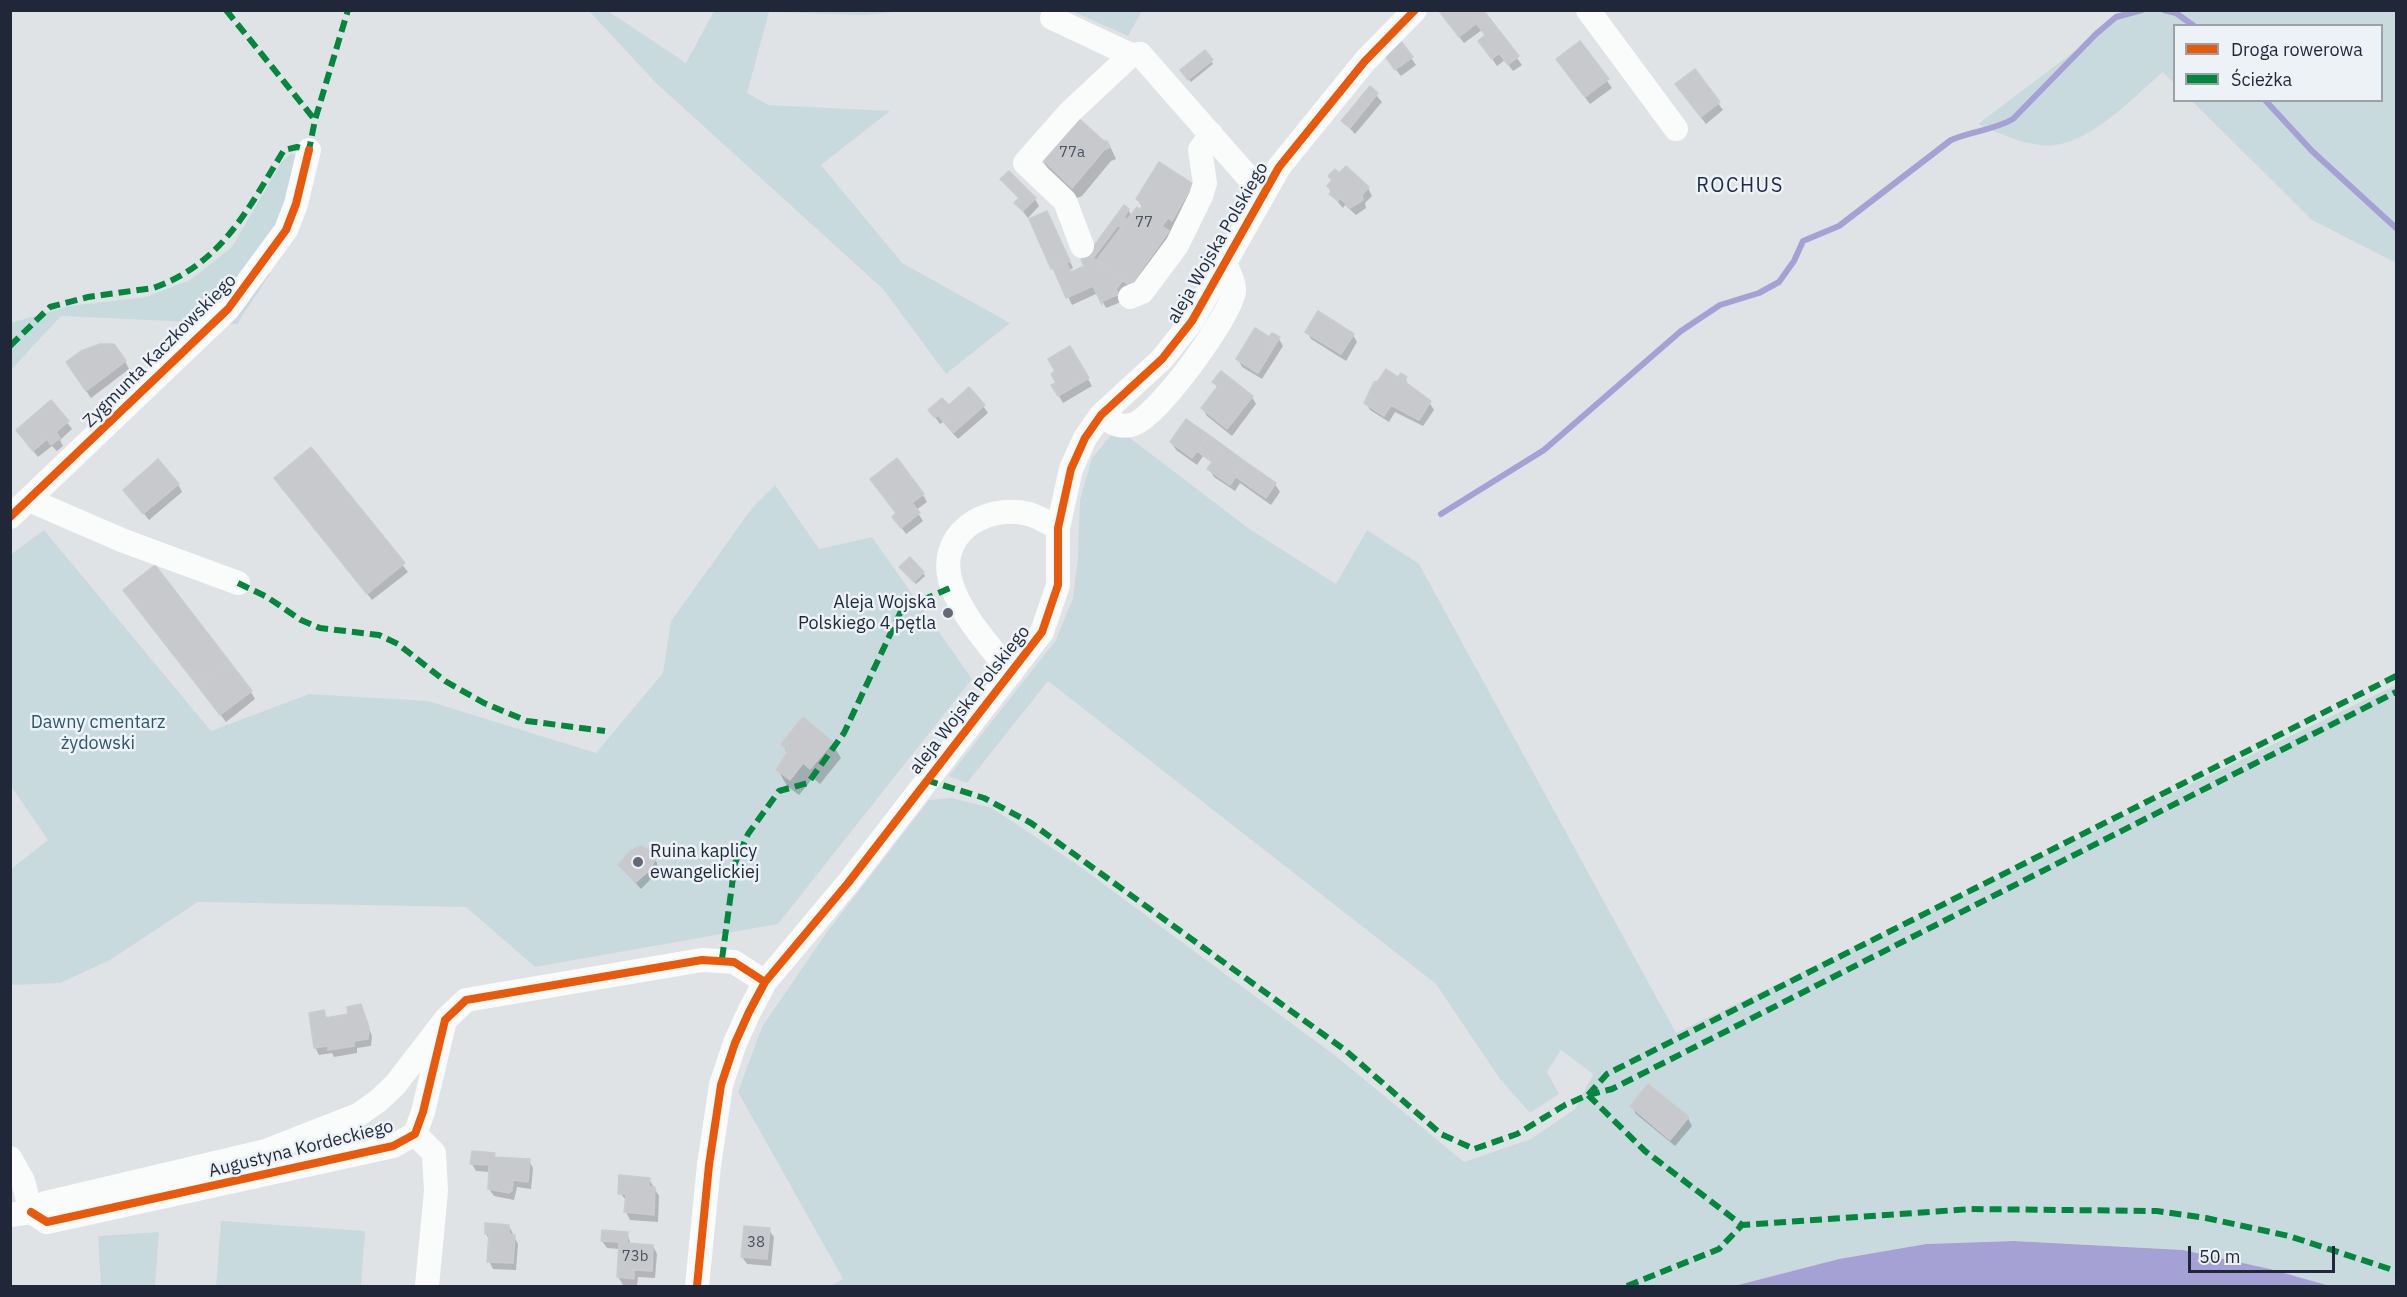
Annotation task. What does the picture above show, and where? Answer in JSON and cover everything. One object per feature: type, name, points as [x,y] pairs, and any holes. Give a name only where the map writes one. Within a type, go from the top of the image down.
[{"type":"street","points":[[1588,10],[1676,129]]},
{"type":"street","name":"aleja Wojska Polskiego","points":[[697,1287],[709,1165],[721,1085],[735,1043],[765,982],[848,883],[1042,632],[1053,605],[1060,566],[1058,528],[1071,469],[1085,438],[1101,415],[1142,379],[1178,340],[1192,321],[1262,194],[1326,107],[1406,13]]},
{"type":"street","points":[[1052,18],[1131,55],[1140,54],[1262,194]]},
{"type":"street","points":[[1083,246],[1065,201],[1025,163],[1070,112],[1131,55]]},
{"type":"street","points":[[1130,297],[1142,292],[1178,245],[1202,196],[1204,183],[1200,150],[1211,134]]},
{"type":"street","name":"Zygmunta Kaczkowskiego","points":[[10,517],[228,309],[286,230],[296,204],[309,150]]},
{"type":"street","points":[[29,500],[124,541],[238,583]]},
{"type":"street","points":[[1011,673],[970,618],[952,587],[949,556],[962,528],[975,519],[993,513],[1028,514],[1058,528]]},
{"type":"street","name":"Augustyna Kordeckiego","points":[[21,1214],[46,1203],[266,1151],[358,1115],[378,1101],[395,1084],[445,1020],[466,1000],[685,961],[722,959],[734,962],[765,982]]},
{"type":"street","name":"Augustyna Kordeckiego","points":[[21,1214],[47,1222],[120,1208],[393,1146],[415,1134],[423,1112],[445,1020]]},
{"type":"street","points":[[415,1134],[434,1153],[436,1191],[427,1287]]},
{"type":"street","points":[[10,1158],[23,1181],[21,1214]]},
{"type":"green space","points":[[2129,10],[2396,11],[2396,263],[2312,220],[2193,102],[2383,102],[2383,24],[2173,24],[2173,82],[2163,72],[2122,109],[2090,132],[2056,145],[2039,145],[2000,134],[1978,124]]},
{"type":"green space","points":[[589,11],[608,11],[686,63],[714,11],[903,11],[865,15],[769,12],[747,93],[768,105],[890,111],[821,165],[902,263],[1010,323],[946,374],[883,289],[656,83]]},
{"type":"green space","points":[[1072,11],[1142,11],[1128,36]]},
{"type":"green space","points":[[291,154],[301,155],[280,228],[258,258],[270,274],[237,324],[61,316],[11,370],[11,323],[69,306],[146,297],[190,280],[232,247],[282,161]]},
{"type":"green space","points":[[1117,428],[1248,528],[1336,584],[1367,530],[1419,564],[1676,1033],[2396,685],[2396,1286],[2330,1286],[2270,1269],[2183,1250],[2014,1241],[1926,1244],[1839,1259],[1734,1286],[830,1286],[843,1279],[738,1092],[762,1027],[827,932],[929,800],[952,798],[992,808],[1078,865],[1337,1057],[1464,1162],[1531,1139],[1575,1109],[1593,1074],[1561,1050],[1547,1072],[1559,1094],[1530,1113],[1500,1079],[1436,984],[1048,681],[967,783],[949,776],[1056,640],[1073,598],[1078,557],[1080,500],[1092,458]]},
{"type":"green space","name":"Dawny cmentarz żydowski","points":[[775,485],[819,549],[872,537],[972,679],[778,924],[535,967],[466,907],[198,902],[110,960],[60,983],[11,985],[11,869],[48,840],[11,786],[10,555],[44,530],[211,731],[309,694],[428,701],[596,753],[663,673],[671,621],[752,508]]},
{"type":"green space","points":[[221,1221],[365,1231],[361,1286],[216,1286]]},
{"type":"green space","points":[[159,1232],[155,1286],[101,1286],[98,1236]]},
{"type":"shaded area","points":[[2014,1241],[2183,1250],[2270,1269],[2330,1286],[1734,1286],[1839,1259],[1926,1244]]},
{"type":"building","points":[[1483,10],[1487,15],[1459,37],[1439,11]]},
{"type":"building","points":[[1487,15],[1519,56],[1508,65],[1499,53],[1492,59],[1478,41],[1485,35],[1476,23]]},
{"type":"building","points":[[1400,40],[1413,57],[1395,70],[1383,53]]},
{"type":"building","points":[[1580,41],[1609,79],[1585,97],[1556,59]]},
{"type":"building","points":[[1205,50],[1213,60],[1188,80],[1180,70]]},
{"type":"building","points":[[1695,69],[1720,102],[1701,117],[1675,84]]},
{"type":"building","points":[[1370,86],[1378,93],[1350,128],[1341,121]]},
{"type":"building","points":[[1076,116],[1104,141],[1107,141],[1110,147],[1104,150],[1072,188],[1040,157]]},
{"type":"building","points":[[1159,162],[1193,184],[1172,221],[1168,218],[1162,226],[1169,231],[1130,286],[1096,261],[1137,207],[1140,210],[1143,204],[1136,199]]},
{"type":"building","points":[[1346,166],[1369,187],[1362,195],[1363,200],[1350,208],[1340,198],[1338,201],[1329,194],[1332,191],[1327,186],[1332,180],[1328,176],[1335,169],[1339,173]]},
{"type":"building","points":[[1009,171],[1036,198],[1023,211],[1014,203],[1019,198],[1000,179]]},
{"type":"building","points":[[1124,205],[1129,209],[1124,217],[1127,220],[1121,228],[1118,225],[1093,258],[1088,254]]},
{"type":"building","points":[[1047,211],[1070,261],[1051,269],[1029,219]]},
{"type":"building","points":[[1087,253],[1122,281],[1116,289],[1120,297],[1117,295],[1102,301],[1102,305],[1093,286],[1066,298],[1053,268],[1066,262],[1071,272],[1084,266],[1081,260]]},
{"type":"building","points":[[1318,311],[1354,334],[1341,354],[1305,332]]},
{"type":"building","points":[[1255,328],[1269,337],[1272,333],[1280,337],[1258,373],[1236,359]]},
{"type":"building","points":[[100,344],[114,344],[126,361],[86,391],[66,362],[81,351]]},
{"type":"building","points":[[1070,346],[1089,378],[1058,396],[1051,385],[1056,383],[1051,374],[1055,371],[1048,359]]},
{"type":"building","points":[[1386,369],[1398,377],[1401,373],[1407,377],[1404,381],[1431,401],[1419,420],[1391,405],[1384,416],[1364,403],[1374,382],[1378,381]]},
{"type":"building","points":[[1221,371],[1253,396],[1227,429],[1201,408],[1218,386],[1212,382]]},
{"type":"building","points":[[969,387],[985,405],[953,433],[938,415],[935,418],[928,410],[942,398],[949,405]]},
{"type":"building","points":[[51,400],[69,421],[56,432],[60,438],[51,445],[47,439],[33,451],[16,430]]},
{"type":"building","points":[[1186,419],[1209,435],[1192,458],[1170,442]]},
{"type":"building","points":[[1209,435],[1224,446],[1212,462],[1197,451]]},
{"type":"building","points":[[1224,446],[1246,462],[1230,485],[1207,469]]},
{"type":"building","points":[[311,447],[405,563],[367,594],[274,478]]},
{"type":"building","points":[[897,458],[924,494],[912,503],[920,513],[901,528],[892,517],[896,513],[870,479]]},
{"type":"building","points":[[158,459],[179,484],[143,514],[123,490]]},
{"type":"building","points":[[1246,462],[1276,483],[1266,498],[1236,477]]},
{"type":"building","points":[[910,557],[924,572],[914,582],[899,567]]},
{"type":"building","points":[[155,565],[229,661],[197,685],[123,590]]},
{"type":"building","points":[[229,661],[252,691],[220,715],[197,685]]},
{"type":"building","points":[[803,717],[833,742],[810,769],[803,763],[790,780],[776,770],[788,751],[781,744]]},
{"type":"building","name":"Ruina kaplicy ewangelickiej","points":[[640,846],[650,850],[655,860],[650,870],[636,882],[618,865],[630,851]]},
{"type":"building","points":[[361,1004],[369,1027],[368,1039],[354,1041],[354,1046],[328,1050],[328,1046],[314,1048],[309,1013],[324,1010],[326,1018],[348,1014],[347,1007]]},
{"type":"building","points":[[1648,1084],[1689,1117],[1670,1140],[1630,1106]]},
{"type":"building","points":[[472,1151],[495,1153],[494,1157],[530,1159],[528,1182],[513,1180],[512,1191],[509,1193],[488,1189],[489,1165],[470,1164]]},
{"type":"building","points":[[619,1175],[650,1178],[649,1187],[655,1187],[654,1215],[624,1212],[626,1194],[618,1194]]},
{"type":"building","points":[[485,1223],[509,1225],[509,1234],[515,1235],[513,1263],[487,1262],[489,1234],[485,1234]]},
{"type":"building","points":[[744,1226],[770,1228],[767,1259],[741,1257]]},
{"type":"building","points":[[602,1230],[628,1232],[627,1243],[653,1245],[652,1271],[634,1270],[634,1279],[617,1277],[619,1242],[601,1241]]},
{"type":"waterway","points":[[1441,514],[1544,450],[1681,331],[1720,305],[1759,293],[1779,282],[1794,261],[1803,241],[1839,226],[1951,140],[1998,126],[2013,119],[2096,34],[2116,17],[2142,10]]},
{"type":"waterway","points":[[2164,10],[2176,13],[2191,24]]},
{"type":"waterway","points":[[2267,102],[2312,151],[2396,228]]},
{"type":"marked path","points":[[226,10],[315,120]]},
{"type":"marked path","points":[[10,346],[50,307],[88,297],[153,288],[177,278],[198,265],[215,249],[245,213],[284,150],[297,147],[309,150],[315,120],[348,10]]},
{"type":"marked path","points":[[238,583],[267,597],[301,620],[320,628],[379,635],[398,644],[445,681],[484,703],[527,721],[605,731]]},
{"type":"marked path","points":[[722,959],[735,863],[748,834],[779,791],[808,783],[844,733],[902,609],[952,587]]},
{"type":"marked path","points":[[1588,1095],[1607,1074],[2396,676]]},
{"type":"marked path","points":[[1588,1095],[1612,1089],[2396,692]]},
{"type":"marked path","points":[[926,780],[984,798],[1031,823],[1345,1050],[1441,1134],[1474,1149],[1517,1134],[1565,1105],[1588,1095],[1645,1151],[1742,1225],[1971,1209],[2157,1211],[2206,1218],[2289,1236],[2396,1271]]},
{"type":"marked path","points":[[1627,1286],[1719,1249],[1742,1225]]},
{"type":"cycle path","points":[[697,1286],[709,1165],[721,1085],[735,1043],[765,982],[848,883],[1042,632],[1058,585],[1058,528],[1071,469],[1085,438],[1101,415],[1162,359],[1192,321],[1279,167],[1365,61],[1415,10]]},
{"type":"cycle path","points":[[10,517],[228,309],[286,230],[296,204],[309,150]]},
{"type":"cycle path","points":[[31,1212],[47,1222],[393,1146],[415,1134],[423,1112],[445,1020],[466,1000],[702,960],[734,962],[765,982]]},
{"type":"place","name":"Aleja Wojska Polskiego 4 pętla","points":[[948,613]]},
{"type":"place","name":"Ruina kaplicy ewangelickiej","points":[[638,862]]},
{"type":"district","name":"ROCHUS","points":[[1740,186]]}]
